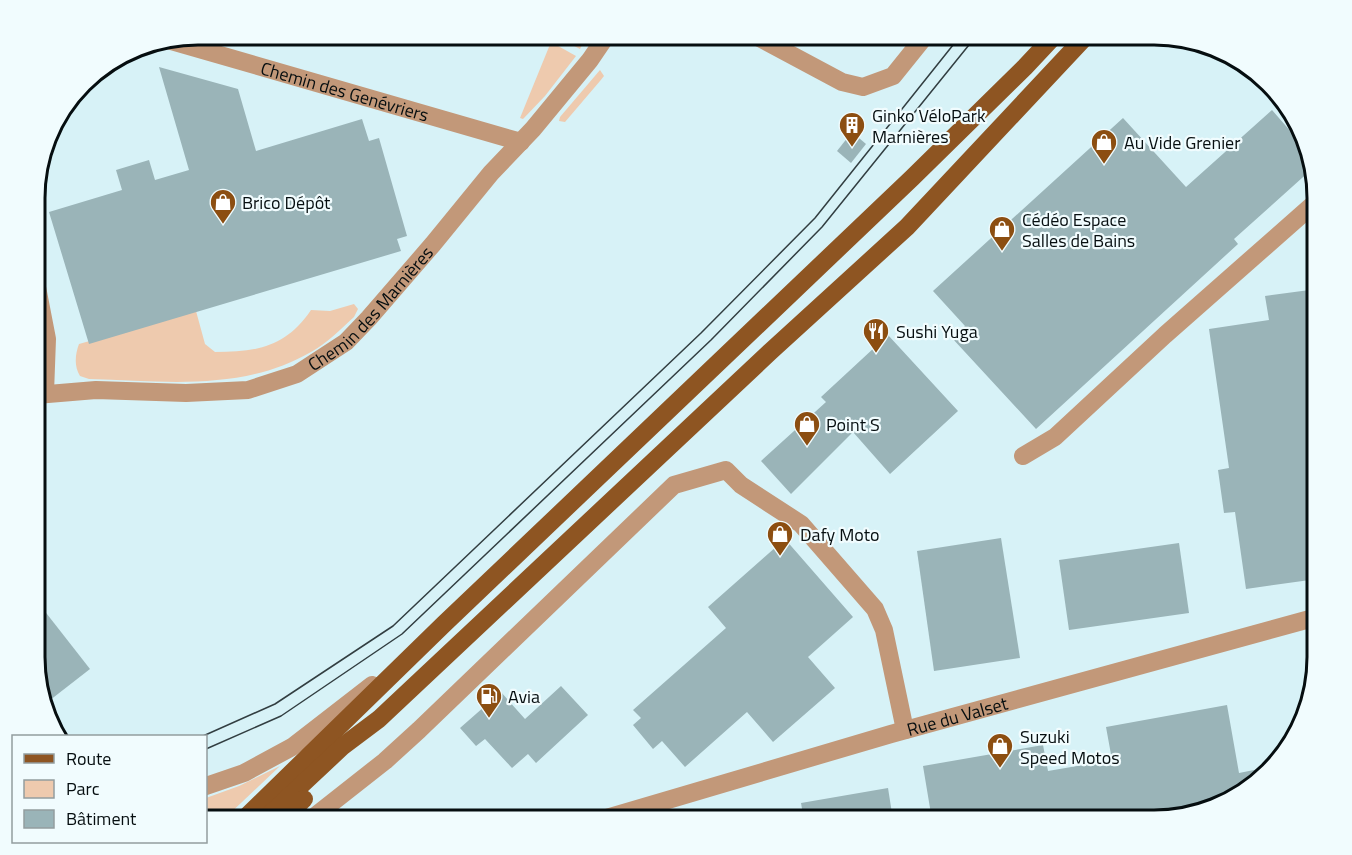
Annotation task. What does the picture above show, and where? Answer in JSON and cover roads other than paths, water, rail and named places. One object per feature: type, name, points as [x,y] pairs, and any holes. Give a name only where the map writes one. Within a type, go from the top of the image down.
[{"type":"main road","points":[[253,810],[444,624],[920,170],[1045,45]]},
{"type":"main road","points":[[275,810],[343,746],[379,719],[762,359],[907,227],[1078,45]]},
{"type":"main road","points":[[292,810],[351,754],[379,719]]},
{"type":"street","name":"Chemin des Marnières","points":[[45,394],[96,390],[186,393],[248,390],[297,374],[346,342],[433,244],[491,172],[521,142],[590,60],[600,45]]},
{"type":"street","points":[[774,45],[842,82],[863,87],[893,76],[917,45]]},
{"type":"street","name":"Chemin des Genévriers","points":[[187,46],[521,142]]},
{"type":"street","points":[[1023,456],[1055,437],[1165,335],[1307,210]]},
{"type":"street","points":[[45,329],[47,339],[45,357]]},
{"type":"street","points":[[323,810],[385,761],[419,730],[674,485],[726,470],[741,485],[801,524],[875,609],[884,630],[905,730]]},
{"type":"street","name":"Rue du Valset","points":[[634,810],[905,730],[1307,620]]},
{"type":"street","points":[[207,786],[244,772],[292,747],[333,717],[444,624]]},
{"type":"tram line","points":[[205,735],[275,704],[393,626],[701,333],[815,218],[953,45]]},
{"type":"tram line","points":[[207,749],[281,716],[402,634],[711,340],[822,227],[969,45]]},
{"type":"place","name":"Ginko VéloPark Marnières","points":[[852,148]]},
{"type":"place","name":"Au Vide Grenier","points":[[1104,165]]},
{"type":"place","name":"Brico Dépôt","points":[[223,225]]},
{"type":"place","name":"Cédéo Espace Salles de Bains","points":[[1002,252]]},
{"type":"place","name":"Sushi Yuga","points":[[876,354]]},
{"type":"place","name":"Point S","points":[[807,447]]},
{"type":"place","name":"Dafy Moto","points":[[780,557]]},
{"type":"place","name":"Avia","points":[[489,719]]},
{"type":"place","name":"Suzuki Speed Motos","points":[[1000,769]]}]
